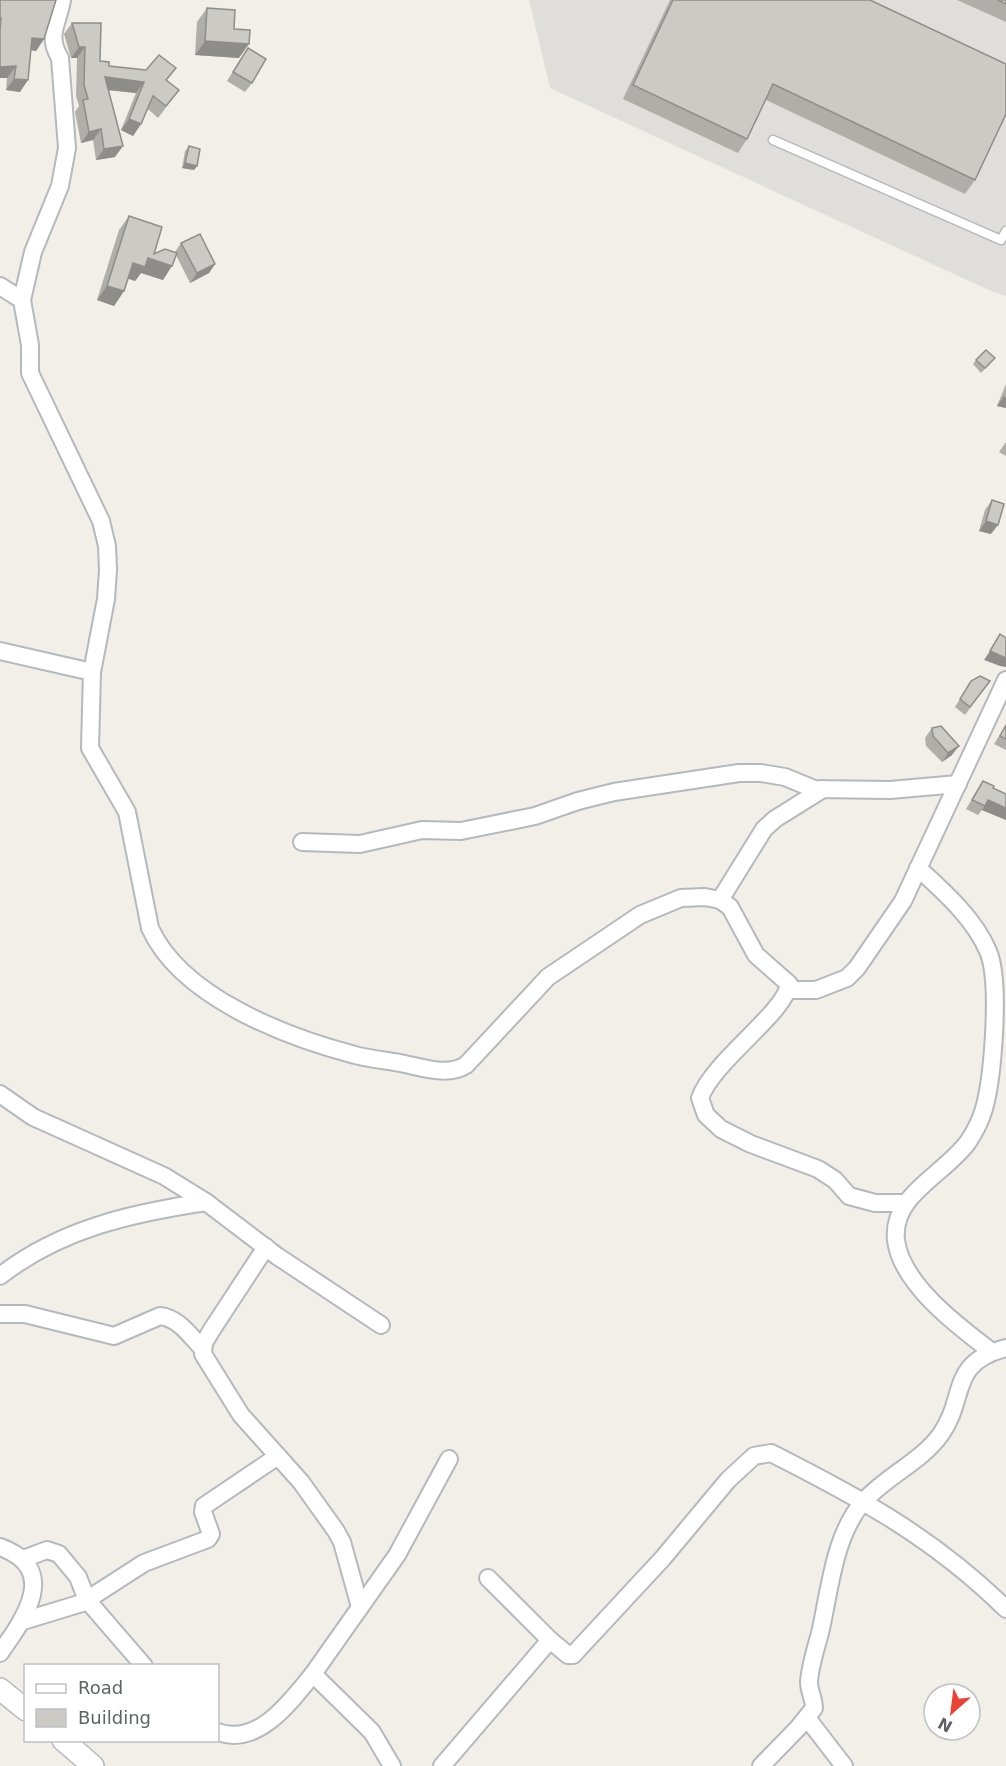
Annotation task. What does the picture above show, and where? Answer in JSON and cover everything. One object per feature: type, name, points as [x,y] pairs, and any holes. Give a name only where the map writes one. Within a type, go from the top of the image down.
[{"type":"street","points":[[62,0],[52,38],[60,58],[67,148],[60,186],[33,252],[22,300],[30,345],[30,373],[101,520],[107,546],[106,599],[92,672],[90,748],[127,812],[150,928],[156,942],[172,962],[205,991],[239,1011],[322,1046],[357,1056],[442,1070],[459,1070],[548,977],[640,915],[681,898],[705,897],[720,900],[736,914],[756,955],[786,980],[788,990],[779,1004],[708,1082],[700,1098],[706,1116],[735,1137],[818,1168],[856,1200],[905,1203]]},
{"type":"street","points":[[0,286],[22,300]]},
{"type":"street","points":[[0,651],[92,672]]},
{"type":"street","points":[[788,990],[816,990],[853,974],[903,900],[1006,680]]},
{"type":"street","points":[[302,842],[360,844],[422,830],[461,831],[536,816],[578,801],[614,792],[739,773],[761,773],[785,777],[804,786],[823,789],[922,789],[958,784]]},
{"type":"street","points":[[720,900],[764,829],[775,819],[823,789]]},
{"type":"street","points":[[918,868],[947,894],[979,933],[988,951],[994,1000],[993,1041],[984,1110],[969,1140],[948,1167],[905,1203],[897,1221],[896,1240],[911,1275],[956,1324],[999,1350]]},
{"type":"street","points":[[0,1094],[33,1117],[164,1176],[206,1202],[266,1247],[381,1325]]},
{"type":"street","points":[[0,1276],[33,1252],[95,1225],[150,1210],[206,1202]]},
{"type":"street","points":[[203,1349],[211,1330],[266,1247]]},
{"type":"street","points":[[0,1314],[25,1314],[114,1336],[160,1316],[176,1321],[203,1349],[207,1363],[241,1415],[301,1482],[342,1542],[360,1607]]},
{"type":"street","points":[[761,1766],[814,1708],[810,1675],[838,1553],[853,1515],[864,1500],[928,1448],[942,1433],[953,1411],[960,1381],[979,1360],[999,1350]]},
{"type":"street","points":[[488,1578],[568,1655],[580,1649],[663,1558],[728,1480],[758,1454],[771,1453],[864,1500],[936,1547],[1006,1609]]},
{"type":"street","points":[[23,1621],[87,1600],[144,1563],[208,1539],[211,1534],[203,1507],[278,1456]]},
{"type":"street","points":[[219,1732],[232,1736],[256,1729],[285,1708],[313,1674],[397,1555],[449,1459]]},
{"type":"street","points":[[0,1547],[23,1558],[34,1582],[33,1594],[23,1621],[0,1653]]},
{"type":"street","points":[[23,1558],[47,1550],[59,1554],[78,1577],[87,1600],[143,1664]]},
{"type":"street","points":[[442,1766],[550,1640]]},
{"type":"street","points":[[313,1674],[372,1732],[392,1766]]},
{"type":"street","points":[[0,1689],[24,1708]]},
{"type":"street","points":[[807,1718],[844,1766]]},
{"type":"street","points":[[65,1742],[93,1766]]},
{"type":"lane","points":[[772,140],[1001,240],[1006,231]]},
{"type":"shaded area","points":[[529,0],[1006,0],[1006,296],[550,88]]},
{"type":"building","points":[[0,0],[56,0],[44,39],[32,38],[28,80],[14,79],[16,66],[0,67]]},
{"type":"building","points":[[673,0],[870,0],[1006,64],[1006,114],[975,180],[773,84],[747,139],[633,85]]},
{"type":"building","points":[[207,8],[235,10],[234,29],[250,30],[249,44],[205,41]]},
{"type":"building","points":[[72,23],[101,23],[100,61],[109,62],[109,66],[146,70],[159,55],[176,68],[166,80],[179,90],[166,106],[153,96],[141,124],[129,119],[144,82],[105,77],[123,146],[104,149],[101,129],[89,132],[83,100],[88,99],[84,85],[85,47],[79,47]]},
{"type":"building","points":[[248,48],[266,59],[252,83],[233,72]]},
{"type":"building","points":[[189,146],[200,149],[197,166],[185,163]]},
{"type":"building","points":[[129,216],[162,227],[154,254],[165,249],[177,253],[172,266],[148,258],[145,267],[133,263],[124,291],[107,286]]},
{"type":"building","points":[[200,234],[215,264],[197,273],[181,243]]},
{"type":"building","points":[[986,350],[995,358],[985,368],[976,360]]},
{"type":"building","points":[[992,500],[1004,504],[998,525],[986,521]]},
{"type":"building","points":[[1000,634],[1006,638],[1006,658],[990,651]]},
{"type":"building","points":[[980,676],[990,681],[970,707],[960,699],[971,681]]},
{"type":"building","points":[[1006,725],[1006,739],[1000,736]]},
{"type":"building","points":[[941,726],[959,746],[948,753],[933,736],[932,728]]},
{"type":"building","points":[[983,781],[1006,794],[1006,808],[988,800],[985,806],[972,800]]}]
